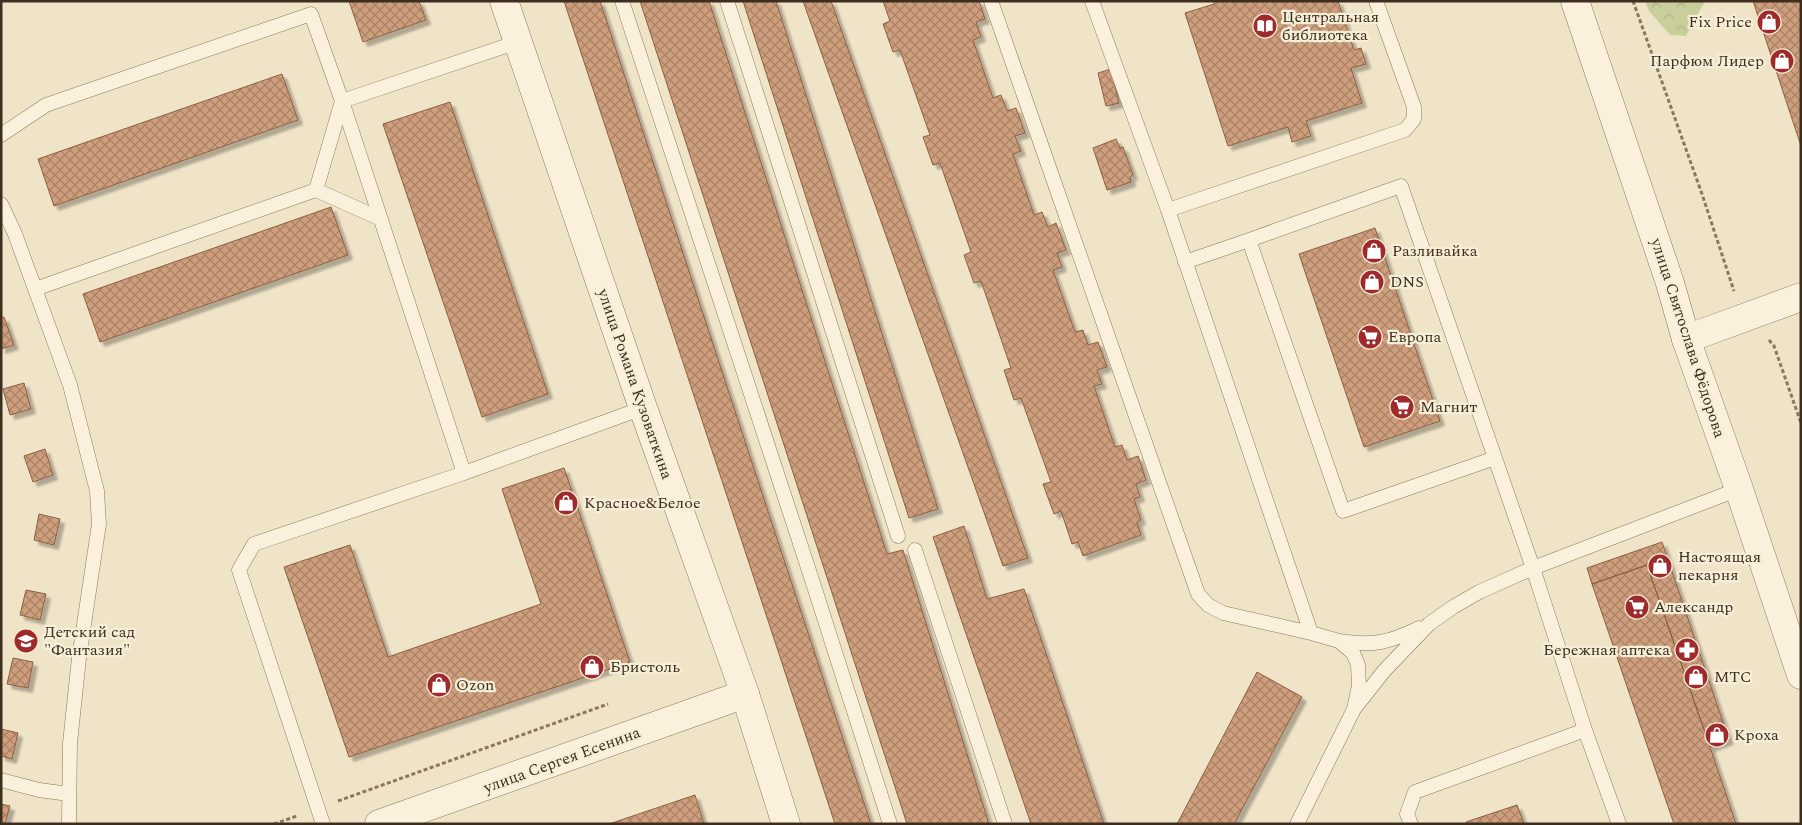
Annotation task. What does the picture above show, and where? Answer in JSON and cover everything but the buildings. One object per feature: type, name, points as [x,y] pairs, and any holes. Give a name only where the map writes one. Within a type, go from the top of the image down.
[{"type":"street","name":"улица Романа Кузоваткина","points":[[504,1],[643,408],[745,694],[786,824]]},
{"type":"street","name":"улица Святослава Фёдорова","points":[[1575,1],[1647,214],[1686,339],[1739,489],[1801,675]]},
{"type":"street","points":[[1686,339],[1801,297]]},
{"type":"street","name":"улица Сергея Есенина","points":[[379,824],[430,811],[745,694]]},
{"type":"lane","points":[[622,1],[890,824]]},
{"type":"lane","points":[[726,1],[898,536]]},
{"type":"lane","points":[[991,1],[1198,594],[1208,606],[1223,613],[1358,644],[1376,644],[1395,639],[1429,624]]},
{"type":"lane","points":[[1092,1],[1168,210],[1311,633]]},
{"type":"lane","points":[[1168,210],[1405,130],[1414,119],[1414,107],[1376,1]]},
{"type":"lane","points":[[1,136],[46,105],[308,8],[342,102],[464,473]]},
{"type":"lane","points":[[342,102],[518,42]]},
{"type":"lane","points":[[316,190],[342,102]]},
{"type":"lane","points":[[1185,262],[1401,186],[1533,568],[1584,730],[1619,824]]},
{"type":"lane","points":[[35,289],[316,190],[381,219]]},
{"type":"lane","points":[[1,204],[15,234],[72,392],[97,492],[99,508],[99,524],[79,658],[70,743],[69,824]]},
{"type":"lane","points":[[1249,240],[1343,511],[1495,458]]},
{"type":"lane","points":[[323,824],[239,570],[254,544],[464,473],[643,408]]},
{"type":"lane","points":[[1297,824],[1354,709],[1384,671],[1429,624],[1453,607],[1480,592],[1533,568],[1739,489]]},
{"type":"lane","points":[[915,550],[1005,824]]},
{"type":"lane","points":[[1339,641],[1352,653],[1358,665],[1359,686],[1354,709]]},
{"type":"lane","points":[[1411,824],[1407,814],[1415,792],[1584,730]]},
{"type":"lane","points":[[1,780],[39,790],[69,794]]},
{"type":"path","points":[[1633,1],[1702,194],[1738,304],[1746,318],[1774,346],[1801,423]]},
{"type":"path","points":[[274,824],[608,704]]},
{"type":"green space","points":[[1645,1],[1705,1],[1686,36],[1670,35],[1649,11]]},
{"type":"place","name":"Fix Price","points":[[1769,22]]},
{"type":"place","name":"Центральная библиотека","points":[[1265,26]]},
{"type":"place","name":"Парфюм Лидер","points":[[1782,61]]},
{"type":"place","name":"Разливайка","points":[[1374,251]]},
{"type":"place","name":"DNS","points":[[1372,282]]},
{"type":"place","name":"Европа","points":[[1370,337]]},
{"type":"place","name":"Магнит","points":[[1402,407]]},
{"type":"place","name":"Красное&Белое","points":[[566,503]]},
{"type":"place","name":"Настоящая пекарня","points":[[1660,566]]},
{"type":"place","name":"Александр","points":[[1637,607]]},
{"type":"place","name":"Детский сад \"Фантазия\"","points":[[26,641]]},
{"type":"place","name":"Бережная аптека","points":[[1687,650]]},
{"type":"place","name":"Бристоль","points":[[592,667]]},
{"type":"place","name":"МТС","points":[[1696,677]]},
{"type":"place","name":"Ozon","points":[[439,685]]},
{"type":"place","name":"Кроха","points":[[1717,735]]}]
